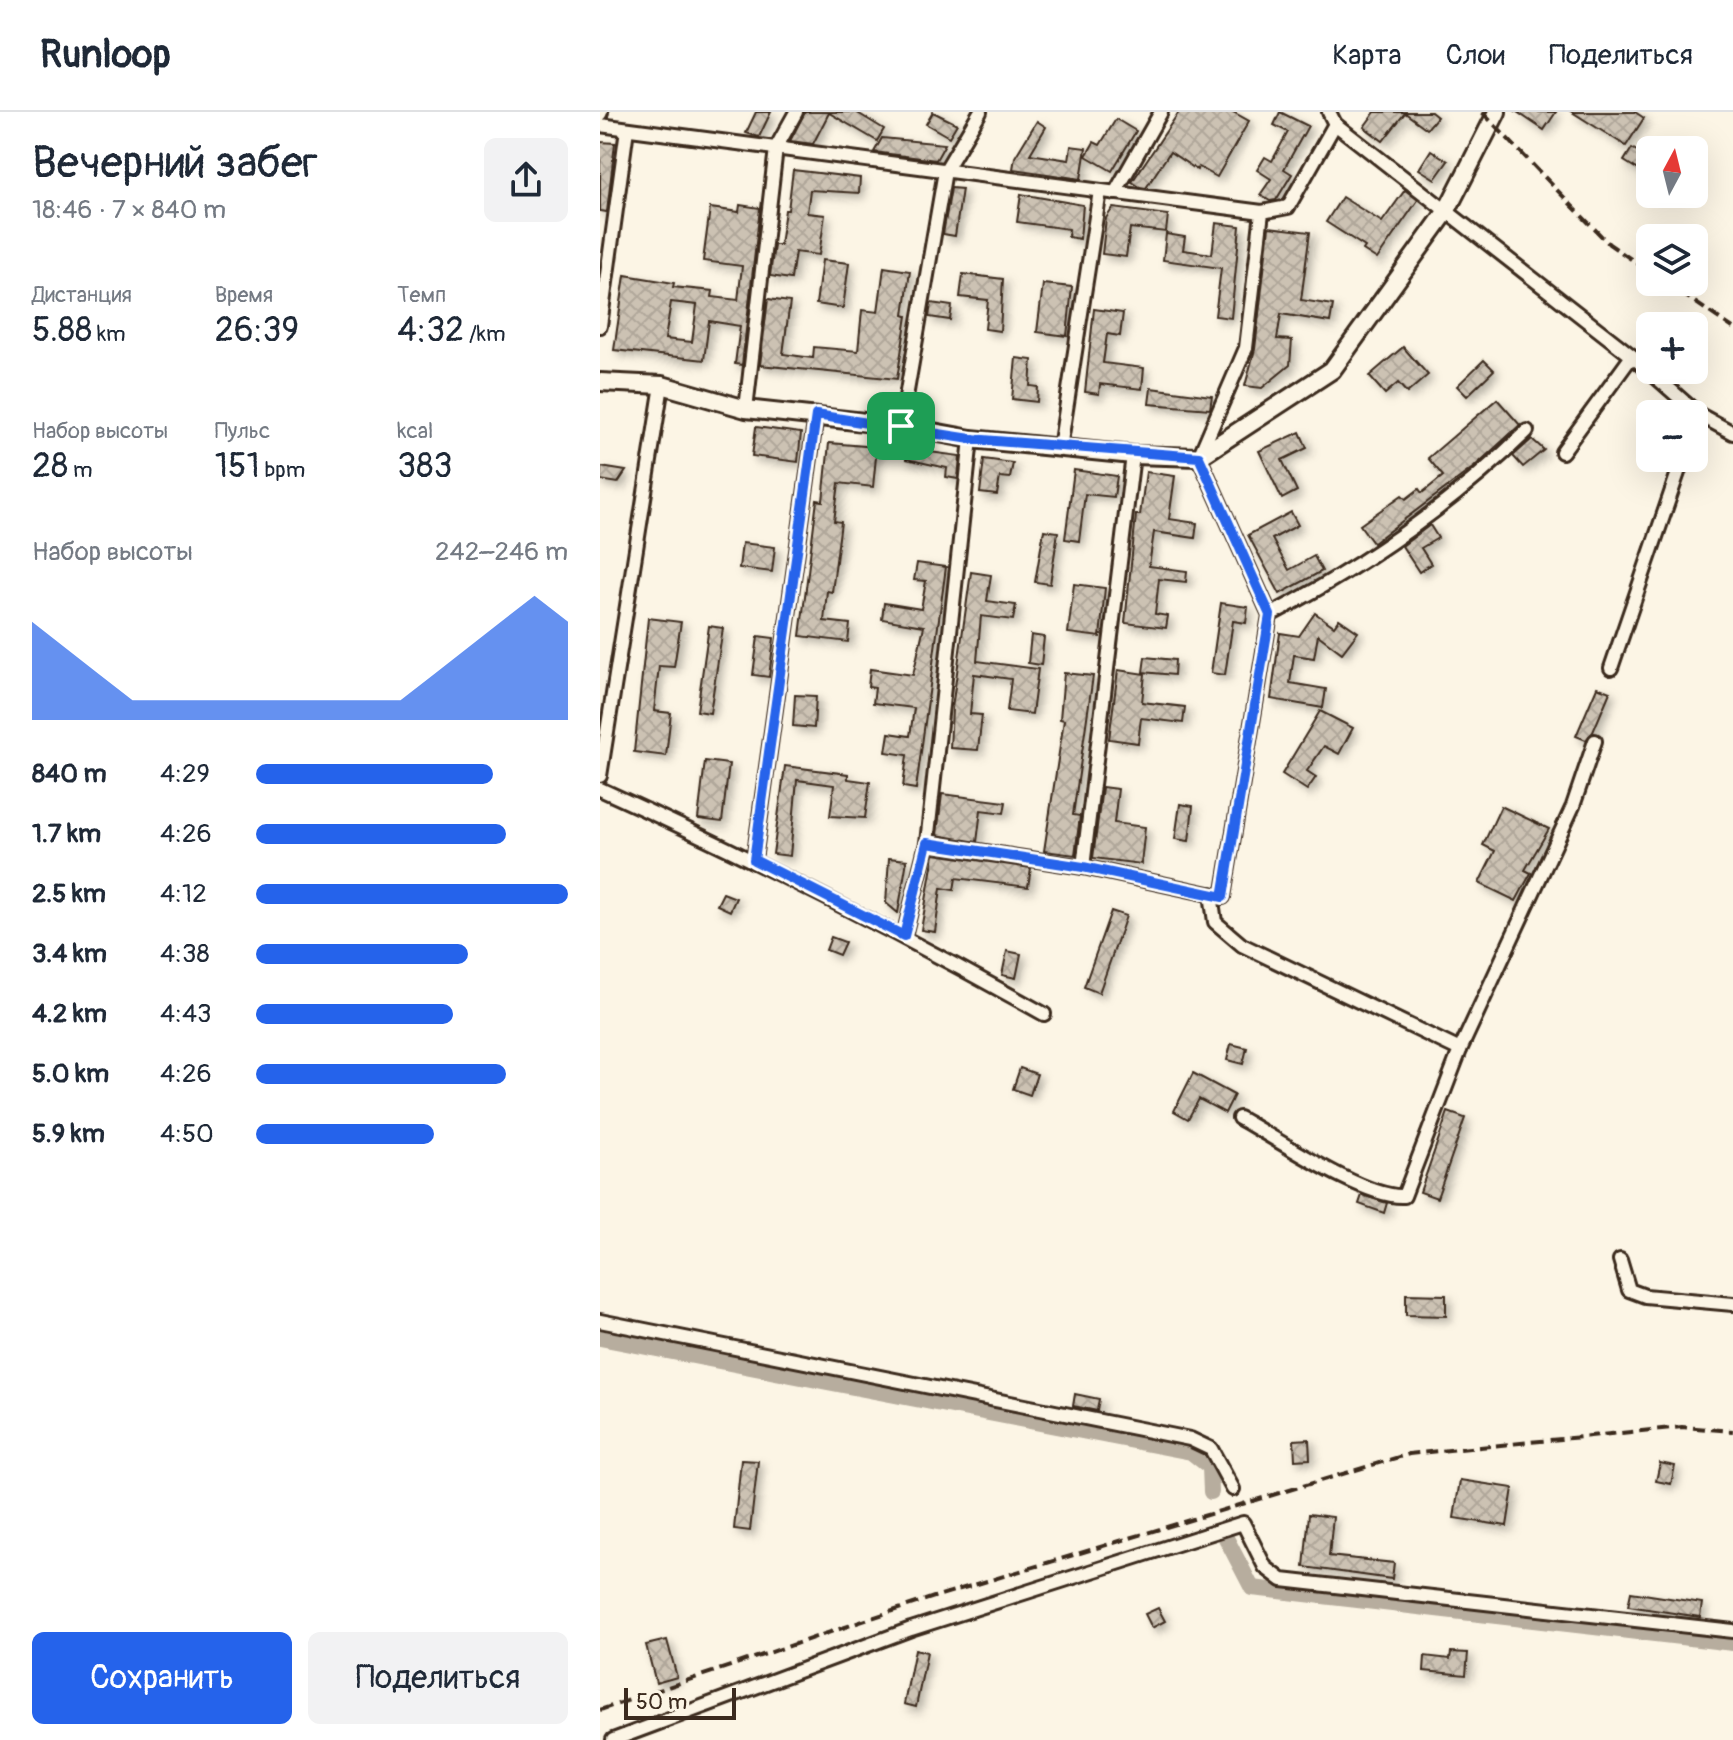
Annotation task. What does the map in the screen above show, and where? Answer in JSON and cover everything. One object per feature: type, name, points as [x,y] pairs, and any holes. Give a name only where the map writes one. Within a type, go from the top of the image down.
[{"type":"street","points":[[746,409],[776,148],[796,112]]},
{"type":"street","points":[[901,426],[945,171],[980,112]]},
{"type":"street","points":[[1115,193],[1161,112]]},
{"type":"street","points":[[600,382],[662,385],[746,409],[901,426],[971,439],[1133,455],[1199,457],[1332,370],[1446,212],[1497,112]]},
{"type":"street","points":[[600,125],[1262,212],[1288,207],[1332,118],[1446,212],[1632,356],[1676,400]]},
{"type":"street","points":[[600,326],[627,129]]},
{"type":"street","points":[[1060,448],[1100,191]]},
{"type":"street","points":[[927,843],[1083,867],[1223,897],[1270,615],[1199,457],[1246,348],[1262,212]]},
{"type":"street","points":[[1562,452],[1632,356]]},
{"type":"street","points":[[600,776],[662,385]]},
{"type":"street","points":[[754,860],[816,415]]},
{"type":"street","points":[[1708,424],[1733,433]]},
{"type":"street","points":[[1270,615],[1339,579],[1479,478],[1527,431]]},
{"type":"street","points":[[904,936],[927,843],[971,439]]},
{"type":"street","points":[[1083,867],[1133,455]]},
{"type":"street","points":[[1611,668],[1678,472]]},
{"type":"street","points":[[1239,1118],[1355,1183],[1395,1197],[1404,1196],[1460,1050],[1573,806],[1595,741]]},
{"type":"street","points":[[600,789],[754,860],[904,936],[1044,1014]]},
{"type":"street","points":[[1211,894],[1215,922],[1242,945],[1460,1050]]},
{"type":"street","points":[[1620,1260],[1629,1290],[1645,1296],[1733,1304]]},
{"type":"street","points":[[600,1321],[1190,1439],[1211,1449],[1233,1489]]},
{"type":"street","points":[[613,1740],[911,1629],[1243,1523],[1265,1567],[1282,1580],[1733,1631]]},
{"type":"building","points":[[756,112],[771,112],[759,137],[746,133]]},
{"type":"building","points":[[805,112],[856,112],[884,129],[877,141],[829,113],[813,144],[790,141]]},
{"type":"building","points":[[933,112],[957,124],[949,137],[926,124]]},
{"type":"building","points":[[1179,112],[1233,112],[1249,121],[1217,177],[1199,167],[1197,170],[1170,152],[1146,188],[1140,187],[1132,182]]},
{"type":"building","points":[[1280,112],[1308,126],[1284,169],[1292,174],[1276,200],[1270,201],[1260,195],[1271,179],[1257,170],[1265,157],[1272,161],[1288,132],[1274,125]]},
{"type":"building","points":[[1375,112],[1431,112],[1437,117],[1427,129],[1405,113],[1383,141],[1364,127]]},
{"type":"building","points":[[1517,112],[1556,112],[1544,130]]},
{"type":"building","points":[[1572,112],[1635,112],[1644,118],[1626,146]]},
{"type":"building","points":[[1116,119],[1136,131],[1112,171],[1086,156],[1094,142],[1100,145]]},
{"type":"building","points":[[1037,121],[1046,127],[1030,154],[1069,160],[1071,146],[1086,148],[1081,179],[1013,169],[1015,157]]},
{"type":"building","points":[[882,138],[945,144],[936,160],[874,152]]},
{"type":"building","points":[[600,142],[615,143],[607,212],[600,211]]},
{"type":"building","points":[[1632,148],[1636,150],[1636,168],[1624,161]]},
{"type":"building","points":[[1431,150],[1448,161],[1435,179],[1419,169]]},
{"type":"building","points":[[793,170],[860,178],[859,193],[810,190],[807,213],[825,215],[819,255],[795,252],[791,279],[770,276],[774,245],[780,245],[785,210],[788,210]]},
{"type":"building","points":[[951,188],[962,189],[955,236],[943,234]]},
{"type":"building","points":[[1405,190],[1418,200],[1377,259],[1363,250],[1365,247],[1326,222],[1342,197],[1382,222]]},
{"type":"building","points":[[1021,194],[1083,205],[1080,239],[1068,237],[1069,229],[1017,222]]},
{"type":"building","points":[[740,205],[760,208],[742,365],[735,364],[740,326],[709,321],[704,360],[614,350],[625,275],[674,283],[673,287],[713,291],[712,297],[738,300],[742,266],[703,261],[710,208],[739,212]],"holes":[[[671,302],[697,305],[692,342],[665,339]]]},
{"type":"building","points":[[1113,208],[1168,215],[1166,232],[1130,228],[1126,257],[1102,254],[1106,218]]},
{"type":"building","points":[[1216,223],[1240,226],[1231,318],[1215,316],[1221,268],[1163,260],[1166,234],[1185,237],[1183,250],[1212,254]]},
{"type":"building","points":[[1269,227],[1310,232],[1301,300],[1333,305],[1330,322],[1281,314],[1277,339],[1292,340],[1290,365],[1262,388],[1245,386],[1255,349]]},
{"type":"building","points":[[822,260],[849,263],[843,308],[816,304]]},
{"type":"building","points":[[884,267],[910,271],[897,379],[760,365],[768,299],[790,302],[783,354],[813,358],[814,347],[858,351],[862,310],[878,312]]},
{"type":"building","points":[[963,274],[1003,279],[1000,331],[985,329],[988,300],[960,297]]},
{"type":"building","points":[[1043,284],[1072,287],[1067,336],[1037,332]]},
{"type":"building","points":[[931,303],[952,306],[950,320],[929,317]]},
{"type":"building","points":[[1094,309],[1123,313],[1120,336],[1107,334],[1103,363],[1144,368],[1142,389],[1100,384],[1099,394],[1085,392]]},
{"type":"building","points":[[1403,347],[1428,375],[1407,393],[1398,383],[1385,394],[1369,376]]},
{"type":"building","points":[[1016,358],[1032,360],[1030,386],[1038,387],[1037,402],[1012,399]]},
{"type":"building","points":[[1484,360],[1494,370],[1467,396],[1457,386]]},
{"type":"building","points":[[1151,388],[1212,396],[1210,409],[1149,404]]},
{"type":"building","points":[[1497,399],[1520,425],[1474,467],[1373,543],[1360,525],[1402,495],[1406,499],[1419,489],[1422,493],[1443,476],[1428,458]]},
{"type":"building","points":[[756,427],[801,433],[798,462],[752,456]]},
{"type":"building","points":[[1300,432],[1307,448],[1282,460],[1297,491],[1282,499],[1259,451]]},
{"type":"building","points":[[1532,439],[1544,450],[1523,467],[1513,456]]},
{"type":"building","points":[[829,443],[877,447],[873,487],[839,483],[834,521],[841,522],[832,592],[827,591],[824,621],[850,624],[848,642],[800,636],[817,500],[823,501]]},
{"type":"building","points":[[907,449],[960,456],[958,479],[946,477],[947,468],[906,459]]},
{"type":"building","points":[[984,459],[1013,463],[1010,478],[1000,477],[997,495],[980,493]]},
{"type":"building","points":[[601,467],[626,471],[618,483],[600,480]]},
{"type":"building","points":[[1074,470],[1117,476],[1114,497],[1085,494],[1079,541],[1065,539]]},
{"type":"building","points":[[1146,472],[1175,476],[1169,519],[1197,523],[1195,538],[1154,532],[1149,566],[1187,571],[1186,582],[1159,579],[1155,614],[1168,616],[1166,628],[1125,623],[1136,515],[1140,515]]},
{"type":"building","points":[[1291,512],[1298,525],[1272,539],[1289,570],[1314,556],[1322,571],[1280,594],[1248,535]]},
{"type":"building","points":[[1430,525],[1438,538],[1421,548],[1431,564],[1419,572],[1402,546]]},
{"type":"building","points":[[1044,530],[1058,532],[1050,584],[1035,582]]},
{"type":"building","points":[[742,543],[775,547],[772,572],[739,568]]},
{"type":"building","points":[[917,563],[946,567],[916,789],[903,787],[907,755],[886,752],[889,733],[910,736],[914,708],[873,703],[875,688],[868,687],[870,669],[913,675],[924,626],[882,619],[884,603],[921,609],[926,581],[914,580]]},
{"type":"building","points":[[971,572],[991,575],[987,601],[1016,605],[1013,620],[981,616],[977,661],[1038,669],[1032,714],[1007,711],[1011,679],[974,674],[970,714],[982,715],[978,750],[950,748],[952,708]]},
{"type":"building","points":[[1074,584],[1105,588],[1100,637],[1068,633]]},
{"type":"building","points":[[1221,603],[1248,607],[1246,623],[1233,621],[1225,675],[1211,673]]},
{"type":"building","points":[[1315,613],[1334,626],[1339,619],[1358,632],[1342,653],[1318,635],[1314,658],[1294,655],[1290,683],[1326,689],[1323,708],[1271,699],[1280,633],[1299,636]]},
{"type":"building","points":[[648,618],[681,622],[674,667],[659,666],[654,711],[671,713],[666,756],[634,752]]},
{"type":"building","points":[[709,626],[723,628],[710,713],[697,711]]},
{"type":"building","points":[[1031,635],[1044,637],[1041,665],[1028,663]]},
{"type":"building","points":[[758,636],[774,638],[769,677],[753,675]]},
{"type":"building","points":[[1145,657],[1175,660],[1174,675],[1143,672]]},
{"type":"building","points":[[1118,670],[1145,674],[1142,702],[1185,707],[1183,723],[1141,718],[1138,743],[1109,739]]},
{"type":"building","points":[[1064,673],[1093,676],[1073,815],[1080,816],[1075,855],[1044,851],[1064,720],[1060,719]]},
{"type":"building","points":[[1597,687],[1610,692],[1593,732],[1586,740],[1576,736]]},
{"type":"building","points":[[795,695],[816,696],[814,728],[793,726]]},
{"type":"building","points":[[1320,711],[1353,728],[1339,754],[1324,746],[1307,771],[1316,777],[1307,790],[1282,774]]},
{"type":"building","points":[[705,761],[729,764],[722,822],[698,819]]},
{"type":"building","points":[[785,766],[848,774],[848,779],[870,782],[865,818],[830,816],[834,785],[797,780],[790,856],[773,854]]},
{"type":"building","points":[[1102,787],[1118,789],[1114,823],[1145,827],[1141,864],[1093,858]]},
{"type":"building","points":[[942,794],[1006,802],[1004,813],[981,810],[977,842],[937,835]]},
{"type":"building","points":[[1180,804],[1193,806],[1189,841],[1175,839]]},
{"type":"building","points":[[1501,806],[1549,829],[1525,870],[1531,873],[1516,901],[1479,883],[1495,851],[1483,845]]},
{"type":"building","points":[[934,854],[1031,868],[1028,887],[956,878],[954,890],[941,888],[935,932],[921,930]]},
{"type":"building","points":[[889,858],[907,860],[898,913],[886,903]]},
{"type":"building","points":[[723,893],[736,898],[730,911],[717,905]]},
{"type":"building","points":[[1111,911],[1126,916],[1099,993],[1084,987]]},
{"type":"building","points":[[831,937],[845,942],[839,955],[826,950]]},
{"type":"building","points":[[1007,951],[1021,954],[1016,978],[1002,975]]},
{"type":"building","points":[[1231,1044],[1247,1048],[1243,1064],[1227,1060]]},
{"type":"building","points":[[1020,1068],[1037,1074],[1030,1095],[1013,1089]]},
{"type":"building","points":[[1193,1073],[1234,1095],[1225,1113],[1199,1099],[1188,1119],[1174,1111]]},
{"type":"building","points":[[1448,1112],[1465,1118],[1437,1198],[1420,1192]]},
{"type":"building","points":[[1362,1195],[1387,1203],[1384,1213],[1359,1204]]},
{"type":"building","points":[[1406,1294],[1446,1295],[1446,1316],[1406,1315]]},
{"type":"building","points":[[1075,1394],[1099,1399],[1097,1411],[1073,1406]]},
{"type":"building","points":[[1309,1439],[1310,1459],[1295,1460],[1294,1440]]},
{"type":"building","points":[[741,1460],[758,1461],[750,1531],[734,1529]]},
{"type":"building","points":[[1660,1463],[1675,1466],[1671,1484],[1656,1481]]},
{"type":"building","points":[[1460,1480],[1513,1488],[1507,1526],[1454,1518]]},
{"type":"building","points":[[1309,1514],[1333,1517],[1329,1556],[1394,1563],[1392,1579],[1304,1567]]},
{"type":"building","points":[[1631,1592],[1702,1603],[1700,1617],[1628,1606]]},
{"type":"building","points":[[1158,1608],[1165,1621],[1152,1628],[1145,1614]]},
{"type":"building","points":[[667,1640],[677,1677],[656,1683],[646,1645]]},
{"type":"building","points":[[915,1649],[927,1652],[916,1707],[904,1704]]},
{"type":"building","points":[[1451,1652],[1468,1653],[1466,1675],[1424,1671],[1425,1656],[1450,1659]]},
{"type":"waterway","points":[[600,1338],[1191,1452],[1210,1467],[1211,1492]]},
{"type":"waterway","points":[[1226,1538],[1252,1588],[1733,1643]]},
{"type":"railway","points":[[1482,112],[1609,244],[1636,262]]},
{"type":"railway","points":[[1686,296],[1733,328]]},
{"type":"railway","points":[[600,1710],[934,1597],[1409,1454],[1682,1427],[1733,1431]]},
{"type":"route","points":[[816,415],[901,426],[971,439],[1133,455],[1199,457],[1270,615],[1223,897],[1083,867],[927,843],[904,936],[754,860],[816,415]]}]
